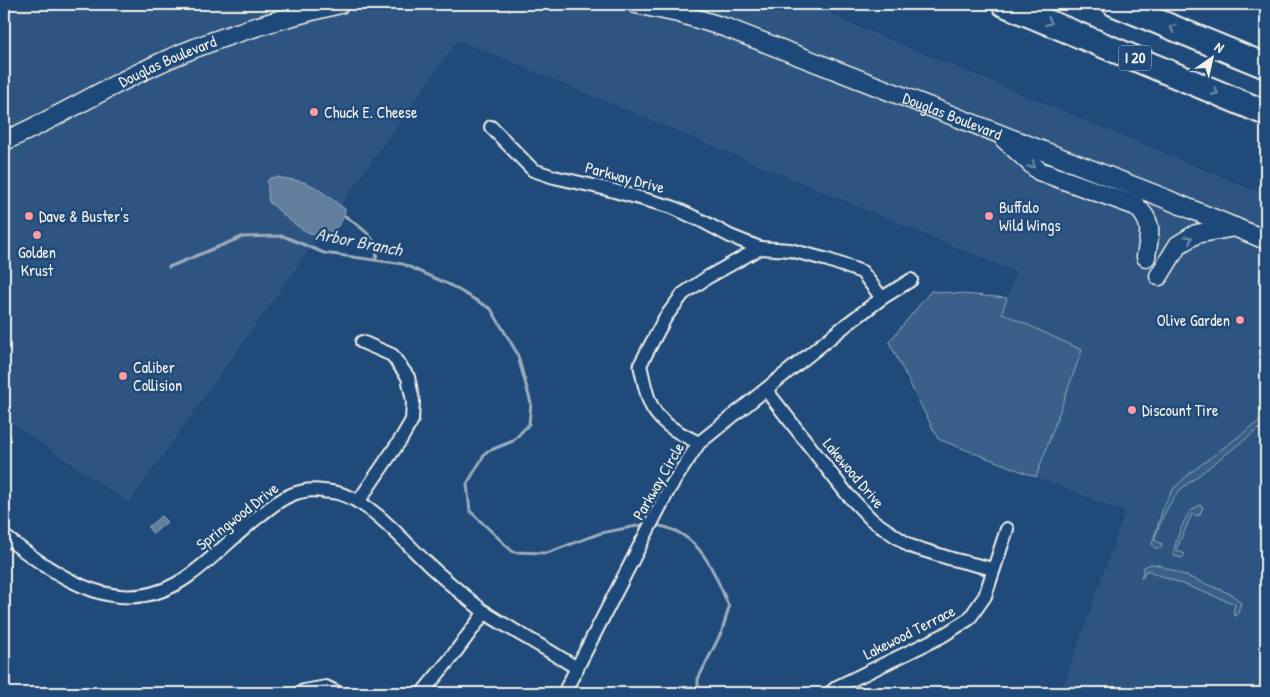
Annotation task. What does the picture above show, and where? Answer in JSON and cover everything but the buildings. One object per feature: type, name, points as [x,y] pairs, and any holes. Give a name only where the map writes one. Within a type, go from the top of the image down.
[{"type":"highway","name":"I 20","points":[[1004,4],[1266,113]]},
{"type":"highway","points":[[1116,4],[1266,66]]},
{"type":"main road","name":"Douglas Boulevard","points":[[4,141],[144,70],[276,19],[340,4]]},
{"type":"main road","name":"Douglas Boulevard","points":[[636,4],[678,13],[727,28],[1262,238]]},
{"type":"main road","points":[[996,132],[1039,172],[1136,206],[1143,213],[1150,227],[1146,257]]},
{"type":"main road","points":[[1159,276],[1178,246],[1196,234],[1236,227]]},
{"type":"street","name":"Parkway Drive","points":[[491,127],[533,170],[672,207],[730,236],[760,248],[790,250],[828,260],[862,272],[882,298]]},
{"type":"street","points":[[699,443],[669,427],[655,413],[649,400],[640,365],[665,318],[683,294],[708,277],[760,248]]},
{"type":"street","name":"Parkway Circle","points":[[564,693],[669,489],[699,443],[882,298],[911,280]]},
{"type":"street","points":[[358,502],[412,420],[414,401],[408,377],[392,355],[362,342]]},
{"type":"street","name":"Lakewood Drive","points":[[766,390],[847,494],[872,520],[910,546],[993,569]]},
{"type":"street","name":"Springwood Drive","points":[[4,536],[43,565],[95,592],[110,596],[150,595],[168,588],[189,576],[277,502],[296,492],[327,491],[342,494],[358,502],[393,528],[428,564],[485,612],[577,668]]},
{"type":"street","name":"Lakewood Terrace","points":[[830,693],[837,687],[942,636],[969,619],[985,596],[1007,529]]},
{"type":"street","points":[[422,693],[485,612]]},
{"type":"street","points":[[299,693],[326,687],[338,693]]},
{"type":"shaded area","points":[[4,4],[814,4],[847,22],[1266,195],[1266,693],[1061,693],[1125,512],[1036,477],[1082,351],[1002,313],[1016,272],[458,40],[129,503],[4,418]]},
{"type":"shaded area","points":[[277,177],[304,182],[317,188],[345,209],[343,217],[335,229],[327,234],[318,235],[309,233],[291,222],[269,202],[267,182],[270,178]]},
{"type":"shaded area","points":[[931,291],[1007,298],[1002,313],[1082,350],[1036,477],[938,439],[889,342]]},
{"type":"shaded area","points":[[1266,416],[1266,423],[1181,489],[1165,513],[1154,540],[1162,544],[1161,548],[1155,548],[1152,544],[1164,505],[1174,488],[1190,473]]},
{"type":"shaded area","points":[[1200,505],[1203,507],[1199,516],[1192,514],[1176,550],[1185,554],[1182,558],[1174,556],[1179,533],[1185,520],[1190,512]]},
{"type":"shaded area","points":[[161,516],[167,522],[153,534],[148,527]]},
{"type":"shaded area","points":[[1151,564],[1159,565],[1231,594],[1241,603],[1237,615],[1235,616],[1233,613],[1235,604],[1146,570],[1141,579],[1144,567]]},
{"type":"waterway","points":[[345,216],[363,229],[373,240],[377,253],[375,260]]},
{"type":"waterway","name":"Arbor Branch","points":[[169,267],[242,237],[283,236],[324,253],[403,264],[450,285],[491,309],[517,353],[531,403],[529,424],[513,441],[486,452],[467,484],[470,511],[513,552],[547,553],[601,533],[647,524]]},
{"type":"waterway","name":"Arbor Branch","points":[[660,526],[674,530],[696,546],[712,569],[729,607],[722,631],[698,679],[698,693]]},
{"type":"place","name":"Chuck E. Cheese","points":[[314,112]]},
{"type":"place","name":"Dave & Buster's","points":[[29,216]]},
{"type":"place","name":"Buffalo Wild Wings","points":[[989,216]]},
{"type":"place","name":"Golden Krust","points":[[37,235]]},
{"type":"place","name":"Olive Garden","points":[[1240,320]]},
{"type":"place","name":"Caliber Collision","points":[[123,376]]},
{"type":"place","name":"Discount Tire","points":[[1132,410]]}]
